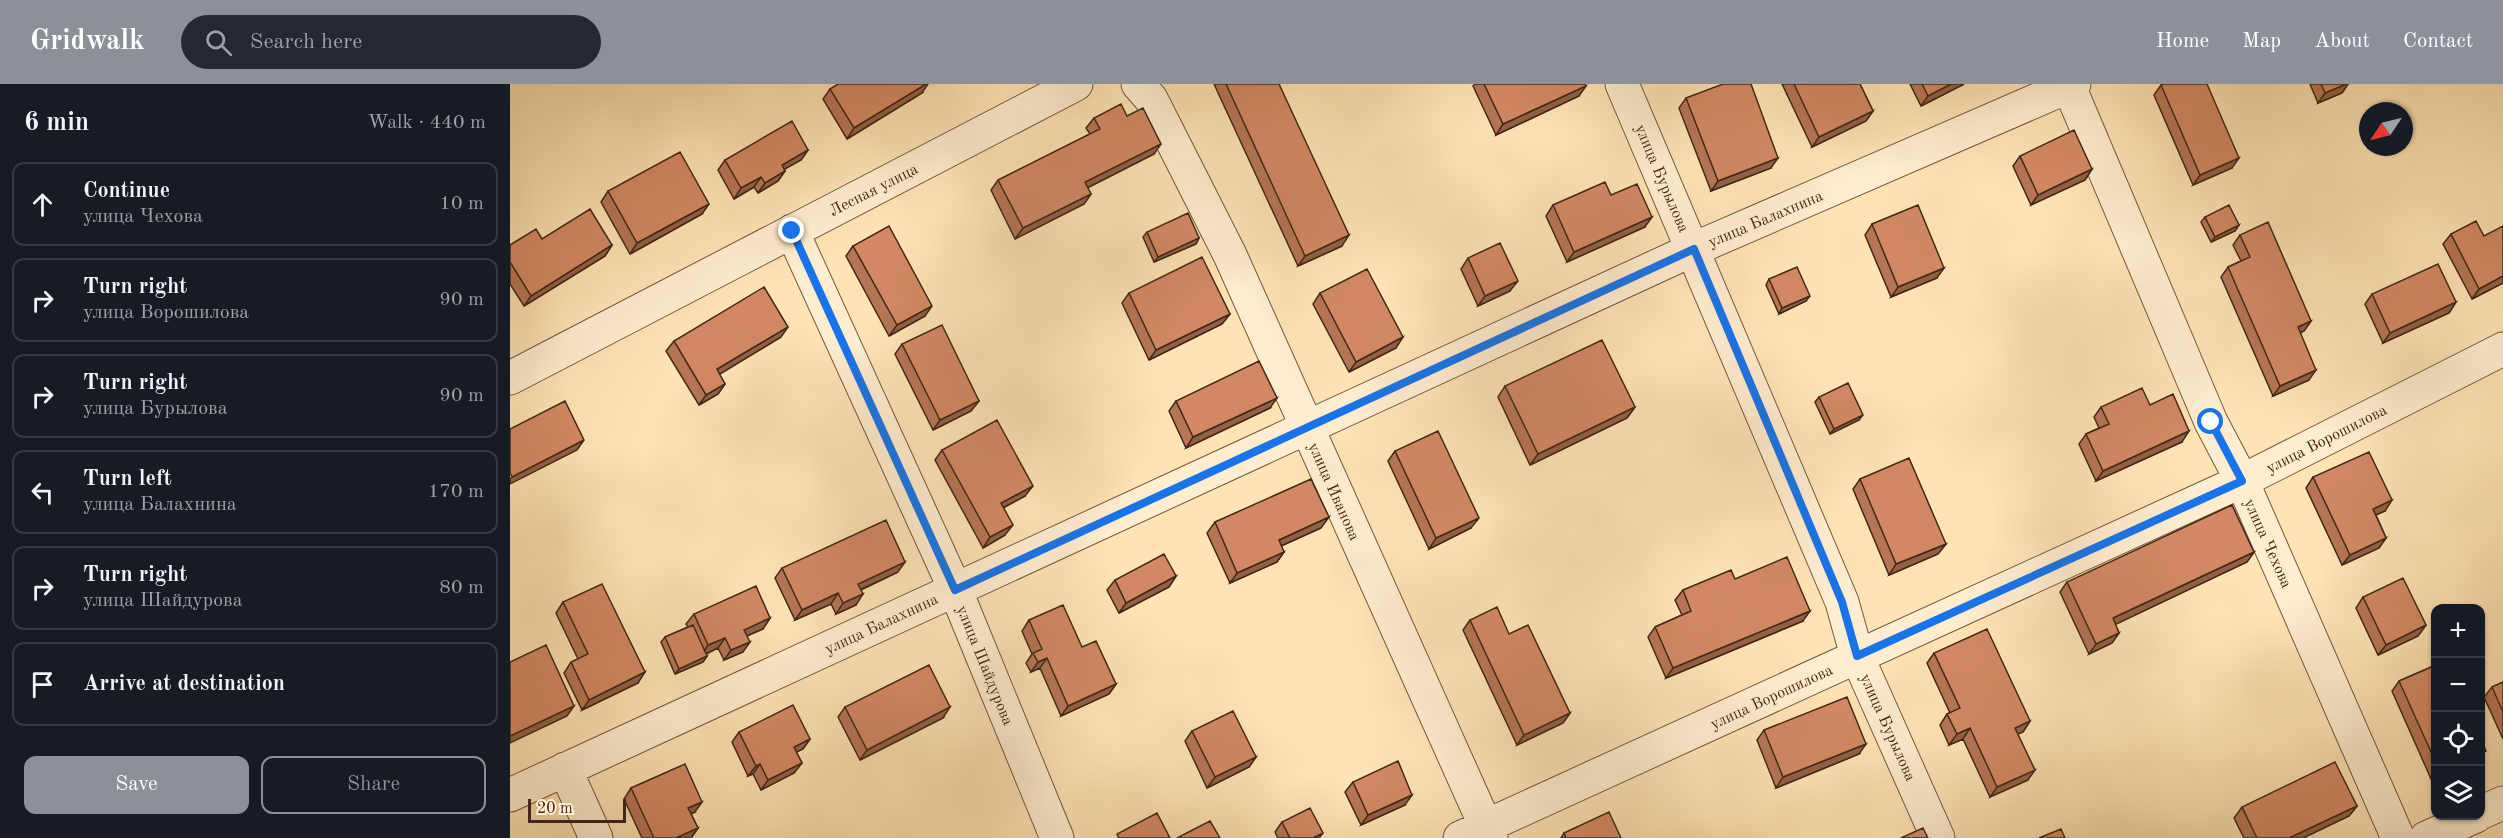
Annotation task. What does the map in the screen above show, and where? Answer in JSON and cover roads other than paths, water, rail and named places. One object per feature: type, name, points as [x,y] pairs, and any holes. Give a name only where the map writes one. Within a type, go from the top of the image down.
[{"type":"street","name":"Лесная улица","points":[[510,378],[1076,84]]},
{"type":"street","name":"улица Иванова","points":[[1138,84],[1151,99],[1230,255],[1306,427],[1479,834]]},
{"type":"street","name":"улица Бурылова","points":[[1622,84],[1842,602],[1857,656],[1938,838]]},
{"type":"street","name":"улица Балахнина","points":[[510,795],[1694,249],[2070,85]]},
{"type":"street","name":"улица Чехова","points":[[2070,85],[2211,422],[2242,481],[2398,838]]},
{"type":"street","name":"улица Шайдурова","points":[[792,231],[955,590],[1057,838]]},
{"type":"street","name":"улица Ворошилова","points":[[1479,834],[1857,656],[2242,481],[2503,349]]},
{"type":"street","points":[[565,770],[596,838]]},
{"type":"street","points":[[2485,811],[2503,803]]},
{"type":"street","points":[[2426,838],[2467,820]]}]
